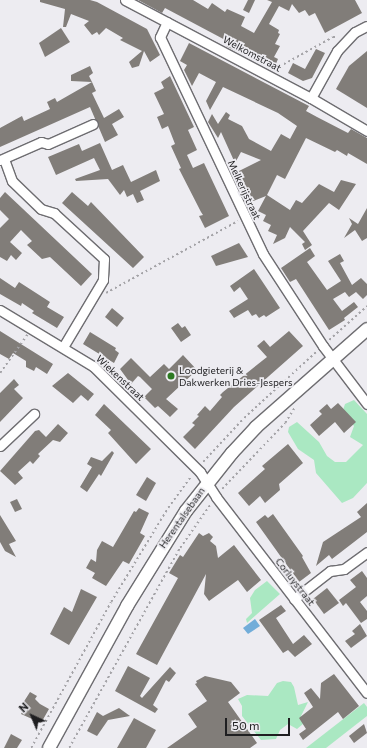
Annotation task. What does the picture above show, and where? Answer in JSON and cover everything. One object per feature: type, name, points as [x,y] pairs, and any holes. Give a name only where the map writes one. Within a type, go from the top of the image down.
[{"type":"main road","name":"Herentalsebaan","points":[[50,748],[159,551],[207,483],[256,427],[367,329]]},
{"type":"street","name":"Welkomstraat","points":[[125,0],[311,98],[367,131]]},
{"type":"street","name":"Melkerijstraat","points":[[167,22],[160,37],[262,254],[323,346],[367,404]]},
{"type":"street","points":[[311,98],[332,58],[347,39],[367,26]]},
{"type":"street","points":[[63,347],[103,280],[104,259],[54,213],[41,209],[12,181],[2,160],[42,142],[48,144],[93,124]]},
{"type":"street","name":"Wiekenstraat","points":[[0,310],[93,366],[200,472],[207,483]]},
{"type":"street","points":[[0,446],[34,414]]},
{"type":"street","name":"Corluystraat","points":[[207,483],[216,497],[367,693]]},
{"type":"street","points":[[294,599],[330,571],[344,569],[367,552]]},
{"type":"path","points":[[266,74],[332,37],[347,39]]},
{"type":"path","points":[[90,302],[245,217]]},
{"type":"path","points":[[323,346],[367,306]]},
{"type":"path","points":[[0,373],[31,328]]},
{"type":"path","points":[[69,748],[180,548],[216,497],[285,423],[298,402]]},
{"type":"green space","points":[[354,400],[367,414],[367,483],[353,498],[342,503],[316,473],[314,460],[298,449],[288,432],[289,427],[297,422],[319,442],[327,456],[335,462],[346,462],[363,445],[350,437],[354,426],[343,410],[345,404]]},
{"type":"green space","points":[[267,581],[280,594],[247,623],[246,619],[252,613],[250,598],[255,590]]},
{"type":"green space","points":[[283,681],[291,682],[294,687],[298,705],[308,702],[301,716],[303,724],[297,729],[288,724],[280,730],[276,739],[261,740],[242,716],[242,706],[238,699],[247,695],[268,696],[277,683]]},
{"type":"green space","points":[[364,703],[367,707],[367,716],[326,748],[306,748]]},
{"type":"water","points":[[255,619],[260,626],[248,634],[243,628]]},
{"type":"building","points":[[40,0],[90,0],[97,2],[147,29],[160,55],[150,62],[144,51],[139,66],[132,68],[129,62],[142,51],[120,40],[123,38],[106,28],[99,35],[97,32],[92,35],[84,25],[89,21],[71,14],[66,27],[63,27],[65,9],[40,2]]},
{"type":"building","points":[[138,0],[193,0],[208,9],[212,3],[225,12],[227,9],[245,17],[241,26],[254,33],[272,2],[267,0],[355,0],[362,13],[325,33],[315,13],[309,16],[305,10],[299,13],[292,4],[289,11],[279,6],[269,24],[279,30],[278,33],[280,34],[275,44],[280,46],[274,57],[278,59],[275,66],[238,47],[236,51],[226,46],[229,42],[165,8],[162,13]]},
{"type":"building","points":[[248,0],[255,0],[249,13],[243,10]]},
{"type":"building","points":[[61,28],[70,42],[45,57],[39,43]]},
{"type":"building","points":[[189,43],[309,106],[306,111],[317,117],[348,133],[351,129],[367,138],[367,164],[348,153],[347,156],[337,150],[335,152],[306,138],[285,179],[277,175],[267,195],[290,210],[296,200],[302,203],[319,184],[334,192],[341,180],[356,184],[339,210],[329,203],[303,231],[312,245],[305,250],[302,244],[305,242],[290,227],[285,238],[273,244],[277,235],[268,231],[271,225],[263,221],[266,215],[258,211],[266,196],[248,203],[236,177],[240,175],[239,171],[261,160],[241,152],[235,163],[221,132],[218,138],[208,122],[212,114],[218,124],[226,112],[230,115],[228,119],[242,126],[249,139],[271,151],[281,134],[290,139],[297,126],[278,113],[223,87],[210,110],[206,101],[216,82],[199,73],[192,86],[184,70],[187,65],[180,61]]},
{"type":"building","points":[[316,49],[325,53],[312,78],[303,81],[288,73],[293,63],[305,69]]},
{"type":"building","points":[[367,51],[367,108],[336,89],[349,66]]},
{"type":"building","points":[[90,66],[93,73],[89,76],[92,82],[71,81],[71,75]]},
{"type":"building","points":[[170,76],[194,127],[188,130],[197,150],[187,155],[193,168],[204,163],[229,216],[205,228],[199,216],[203,215],[179,169],[181,168],[171,146],[175,144],[168,126],[162,129],[157,117],[164,114],[154,93],[164,88],[161,82]]},
{"type":"building","points":[[92,82],[96,91],[92,93],[104,118],[119,109],[124,117],[112,124],[118,135],[105,142],[90,107],[0,147],[0,128],[22,116],[24,121],[50,109],[47,102],[55,98],[57,102]]},
{"type":"building","points":[[100,143],[112,170],[123,165],[131,182],[156,170],[160,181],[140,191],[144,200],[137,203],[133,194],[127,197],[124,190],[120,195],[108,179],[76,181],[75,179],[100,170],[94,158],[56,175],[48,157],[79,144],[82,151]]},
{"type":"building","points":[[5,192],[92,274],[81,286],[50,257],[42,259],[27,245],[32,241],[21,230],[10,242],[22,253],[16,260],[11,255],[7,261],[0,257],[0,228],[9,219],[0,210],[0,198]]},
{"type":"building","points":[[72,192],[88,206],[91,202],[144,257],[133,268],[62,203]]},
{"type":"building","points":[[367,208],[367,238],[362,241],[355,230],[344,238],[352,224],[349,218],[358,224]]},
{"type":"building","points":[[239,243],[248,257],[216,266],[211,256]]},
{"type":"building","points":[[310,248],[315,256],[307,262],[327,290],[341,281],[328,261],[340,254],[344,261],[340,263],[352,285],[361,278],[367,284],[367,295],[363,299],[356,292],[349,297],[345,292],[333,299],[342,311],[354,302],[358,307],[344,318],[345,320],[329,330],[296,279],[290,282],[281,268]]},
{"type":"building","points":[[254,269],[280,308],[266,317],[264,315],[259,318],[256,314],[252,316],[248,310],[234,318],[229,311],[248,299],[240,287],[234,292],[230,286]]},
{"type":"building","points":[[0,278],[15,288],[19,282],[50,302],[47,307],[64,317],[57,328],[32,313],[34,311],[22,303],[21,306],[0,294]]},
{"type":"building","points":[[112,308],[124,318],[117,327],[105,317]]},
{"type":"building","points":[[178,323],[182,328],[185,326],[191,335],[181,342],[171,328]]},
{"type":"building","points":[[0,331],[53,364],[47,374],[36,367],[34,371],[26,367],[26,361],[13,353],[9,359],[0,354]]},
{"type":"building","points":[[289,331],[303,346],[234,407],[195,449],[183,437],[195,425],[192,423],[199,416],[197,415],[205,406],[210,411],[222,397],[220,395],[223,392],[267,357],[257,346],[264,340],[270,347]]},
{"type":"building","points":[[90,332],[116,348],[115,350],[119,353],[114,363],[83,344]]},
{"type":"building","name":"Loodgieterij & Dakwerken Dries-Jespers","points":[[183,355],[197,370],[166,399],[178,409],[170,417],[158,406],[155,408],[144,397],[152,389],[140,377],[138,376],[131,384],[120,369],[131,358],[150,377],[164,364],[169,369]]},
{"type":"building","points":[[68,373],[94,394],[88,401],[81,395],[73,403],[52,386]]},
{"type":"building","points":[[14,379],[19,385],[14,389],[23,398],[0,422],[0,393]]},
{"type":"building","points":[[338,403],[356,422],[344,433],[335,422],[319,436],[310,425],[322,414],[319,411],[327,404],[331,409]]},
{"type":"building","points":[[104,404],[151,449],[136,464],[108,433],[111,430],[95,415]]},
{"type":"building","points":[[58,424],[68,433],[60,442],[53,440],[38,454],[40,456],[33,464],[30,461],[18,472],[23,478],[15,485],[0,471],[35,431],[39,430],[46,437]]},
{"type":"building","points":[[288,444],[303,463],[279,484],[280,490],[265,503],[260,496],[249,506],[238,493],[265,469],[262,466]]},
{"type":"building","points":[[112,451],[114,453],[101,476],[99,474],[87,492],[80,487],[92,467],[87,464],[91,457],[102,461]]},
{"type":"building","points":[[147,477],[156,483],[146,501],[136,495]]},
{"type":"building","points":[[17,499],[22,509],[15,512],[10,502]]},
{"type":"building","points":[[367,503],[367,532],[332,559],[329,555],[316,566],[323,542],[361,517],[357,512]]},
{"type":"building","points":[[139,508],[149,513],[140,533],[145,536],[129,564],[123,561],[106,586],[92,578],[95,573],[86,568],[91,559],[96,562],[97,550],[102,541],[113,547],[134,511],[136,512]]},
{"type":"building","points":[[273,514],[303,556],[302,557],[311,573],[299,582],[256,522],[265,515],[268,518]]},
{"type":"building","points":[[0,515],[16,541],[9,544],[16,557],[5,551],[0,542]]},
{"type":"building","points":[[199,533],[203,536],[209,533],[213,537],[210,541],[216,546],[218,558],[234,545],[261,580],[247,592],[238,580],[209,601],[204,594],[206,574],[157,665],[136,654],[178,578],[169,573],[180,555],[183,557]]},
{"type":"building","points":[[362,571],[367,578],[367,596],[360,602],[367,611],[367,619],[361,623],[346,603],[343,606],[339,600],[356,587],[350,580]]},
{"type":"building","points":[[327,588],[339,603],[324,614],[313,599]]},
{"type":"building","points":[[81,589],[97,597],[69,645],[50,634],[64,607],[72,612]]},
{"type":"building","points":[[281,605],[286,611],[276,618],[293,644],[304,635],[312,644],[295,657],[288,650],[283,653],[259,620]]},
{"type":"building","points":[[360,624],[367,636],[351,648],[345,641],[355,634],[352,631]]},
{"type":"building","points":[[128,666],[150,678],[140,696],[142,698],[170,667],[176,673],[169,682],[166,680],[153,705],[158,709],[155,713],[115,691]]},
{"type":"building","points":[[334,674],[359,706],[343,719],[338,712],[303,740],[299,734],[306,729],[299,718],[313,707],[304,693],[311,688],[320,699],[321,683]]},
{"type":"building","points":[[205,676],[231,682],[240,693],[228,702],[257,743],[250,748],[167,748],[197,727],[188,714],[207,701],[195,684],[197,683],[196,681]]},
{"type":"building","points":[[30,692],[37,696],[35,699],[40,704],[49,709],[41,723],[21,714],[26,705],[23,703]]},
{"type":"building","points":[[119,708],[130,716],[108,720],[97,736],[87,731],[97,712],[103,716]]},
{"type":"building","points":[[134,718],[156,730],[146,748],[117,748]]},
{"type":"building","points":[[364,724],[367,733],[354,743],[349,736]]},
{"type":"building","points":[[11,734],[22,740],[17,748],[4,748]]},
{"type":"place","name":"Loodgieterij & Dakwerken Dries-Jespers","points":[[171,376]]}]
